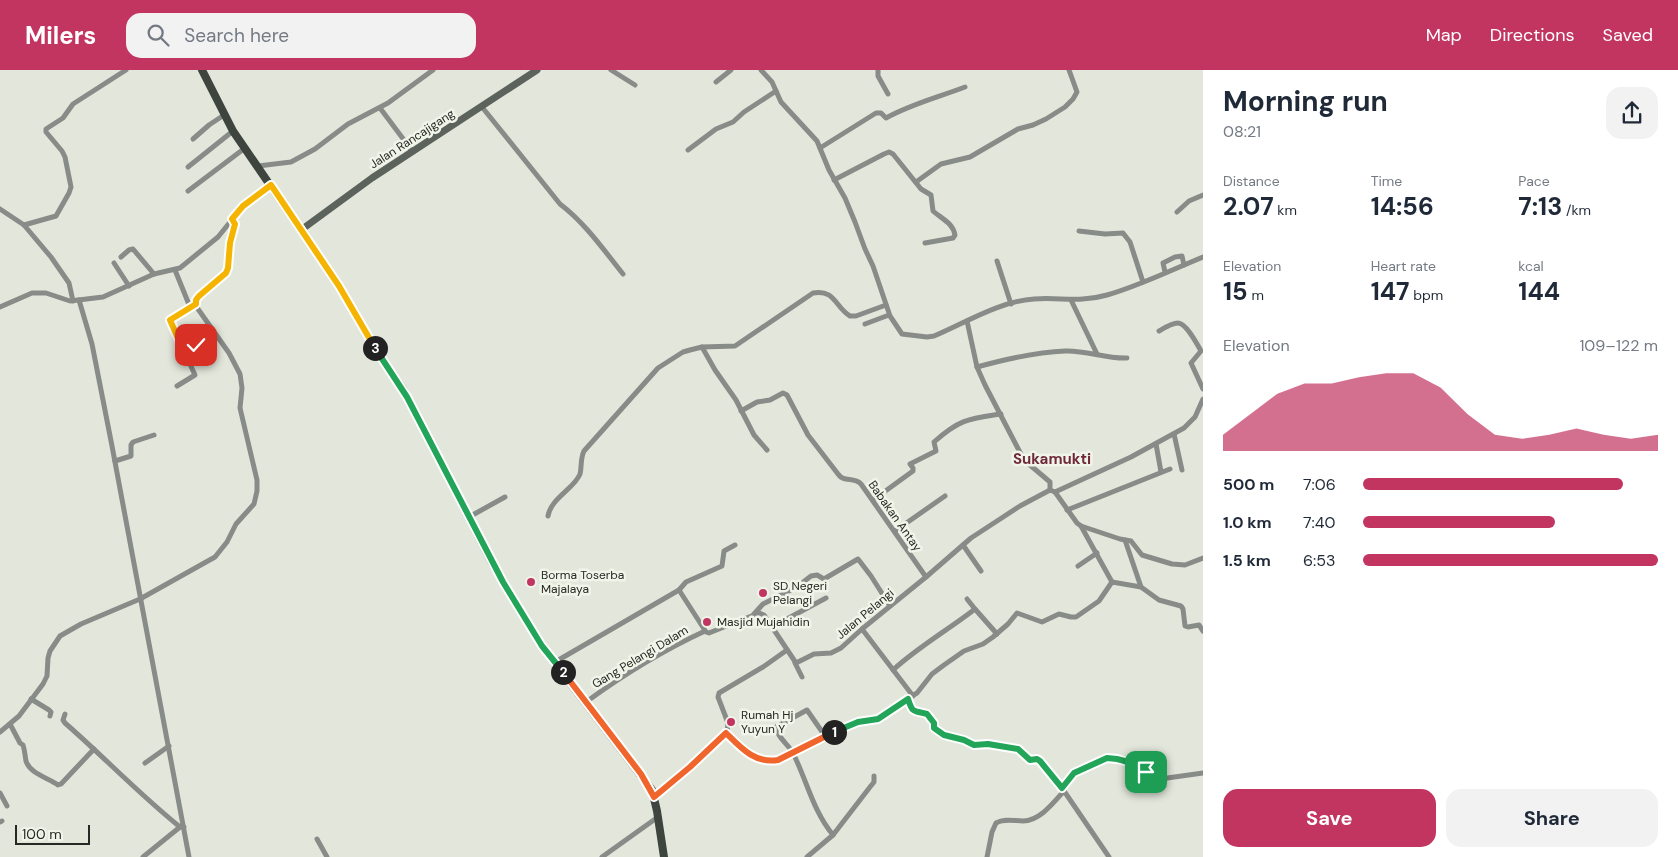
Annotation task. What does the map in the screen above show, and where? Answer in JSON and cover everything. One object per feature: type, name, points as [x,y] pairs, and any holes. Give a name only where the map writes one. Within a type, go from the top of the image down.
[{"type":"main road","points":[[202,70],[233,131],[339,286],[383,362],[403,389],[503,582],[542,646],[641,774],[654,797],[664,857]]},
{"type":"main road","name":"Jalan Rancajigang","points":[[301,230],[335,204],[537,70]]},
{"type":"street","points":[[24,225],[56,216],[70,190],[65,157],[62,150],[46,130],[63,118],[73,104],[126,70]]},
{"type":"street","points":[[258,166],[291,162],[315,149],[348,124],[380,108],[433,70]]},
{"type":"street","points":[[611,70],[635,85]]},
{"type":"street","points":[[716,82],[731,70]]},
{"type":"street","points":[[761,70],[772,82],[781,102],[810,133],[820,148],[834,180],[845,198],[865,249],[874,266],[889,315],[902,334],[909,336],[934,336],[1011,304],[1034,299],[1071,300],[1105,296],[1203,257]]},
{"type":"street","points":[[878,70],[878,76],[888,94]]},
{"type":"street","points":[[916,182],[941,164],[970,156],[1018,129],[1036,124],[1065,107],[1073,99],[1076,92],[1070,70]]},
{"type":"street","points":[[820,148],[876,113],[881,113],[886,118],[918,103],[941,94],[955,92],[965,87]]},
{"type":"street","points":[[688,150],[716,129],[733,122],[744,112],[776,91]]},
{"type":"street","points":[[482,107],[560,204],[590,231],[623,274]]},
{"type":"street","points":[[380,108],[413,152]]},
{"type":"street","points":[[193,139],[224,115]]},
{"type":"street","points":[[188,167],[233,131]]},
{"type":"street","points":[[188,191],[245,148]]},
{"type":"street","points":[[834,180],[889,152],[895,155],[923,191],[932,196],[933,211],[952,227],[955,235],[953,238],[926,243]]},
{"type":"street","points":[[0,307],[32,293],[46,293],[61,299],[76,301],[106,296],[154,274],[176,270],[184,266],[208,246],[221,234],[243,206],[271,185]]},
{"type":"street","points":[[1177,212],[1188,201],[1203,195]]},
{"type":"street","points":[[0,209],[24,225],[51,257],[69,283],[92,344],[189,857]]},
{"type":"street","points":[[178,386],[195,375],[170,321],[193,306],[199,296],[224,276],[227,271],[233,220]]},
{"type":"street","points":[[1079,231],[1105,234],[1124,233],[1130,242],[1143,282]]},
{"type":"street","points":[[120,257],[133,248],[154,274]]},
{"type":"street","points":[[1165,272],[1163,263],[1174,257],[1182,256],[1184,265]]},
{"type":"street","points":[[997,261],[1011,304]]},
{"type":"street","points":[[114,263],[129,286]]},
{"type":"street","points":[[0,732],[10,724],[45,680],[50,651],[60,636],[215,557],[227,542],[236,524],[252,508],[257,491],[257,480],[240,408],[242,388],[240,374],[230,353],[193,306],[176,270]]},
{"type":"street","points":[[548,516],[553,505],[579,476],[581,458],[584,451],[654,372],[683,352],[702,347],[735,346],[813,293],[828,294],[850,316],[856,316],[886,305]]},
{"type":"street","points":[[1071,300],[1097,354]]},
{"type":"street","points":[[865,324],[889,315]]},
{"type":"street","points":[[967,321],[976,367],[1020,453],[1028,464],[1050,482],[1052,491],[1081,526],[1112,582]]},
{"type":"street","points":[[1159,330],[1176,323],[1181,323],[1186,327],[1201,351],[1191,363],[1203,389]]},
{"type":"street","points":[[184,352],[196,346],[192,335]]},
{"type":"street","points":[[702,347],[756,438],[767,450]]},
{"type":"street","points":[[976,367],[1012,357],[1066,351],[1091,352],[1127,358]]},
{"type":"street","name":"Babakan Antay","points":[[741,411],[757,402],[770,400],[783,393],[785,394],[795,408],[808,435],[840,478],[858,480],[926,577]]},
{"type":"street","name":"Jalan Pelangi","points":[[795,662],[798,663],[814,654],[831,653],[838,650],[971,538],[1000,518],[1052,491],[1174,434],[1190,423],[1200,408],[1203,399]]},
{"type":"street","points":[[873,500],[913,471],[910,464],[936,451],[934,442],[959,423],[974,417],[1001,414]]},
{"type":"street","points":[[1174,434],[1182,470]]},
{"type":"street","points":[[115,461],[131,456],[131,445],[133,442],[154,435]]},
{"type":"street","points":[[1156,444],[1161,472]]},
{"type":"street","points":[[1067,510],[1170,469]]},
{"type":"street","points":[[469,517],[505,496]]},
{"type":"street","points":[[895,531],[945,496]]},
{"type":"street","points":[[1081,526],[1132,541],[1139,552],[1146,557],[1172,564],[1185,565],[1203,558]]},
{"type":"street","points":[[1125,540],[1141,587]]},
{"type":"street","points":[[555,662],[569,652],[679,590],[686,582],[722,566],[724,551],[734,545]]},
{"type":"street","points":[[963,545],[982,571]]},
{"type":"street","points":[[1078,566],[1097,553]]},
{"type":"street","points":[[754,614],[763,604],[797,587],[811,576],[817,575],[825,579],[858,560],[871,576],[890,606]]},
{"type":"street","points":[[1112,582],[1141,587],[1159,600],[1181,606],[1186,627],[1199,625],[1203,631]]},
{"type":"street","points":[[726,733],[741,747],[760,760],[767,762],[778,760],[849,724],[878,719],[910,697],[939,669],[964,652],[983,644],[1018,613],[1042,622],[1059,614],[1076,617],[1099,601],[1112,582]]},
{"type":"street","points":[[679,590],[705,631],[709,633],[754,614],[762,613],[795,662],[802,677]]},
{"type":"street","points":[[772,627],[826,598]]},
{"type":"street","points":[[967,599],[996,634]]},
{"type":"street","points":[[893,670],[906,658],[975,609]]},
{"type":"street","points":[[862,629],[893,670],[910,697],[911,709],[914,712],[927,714],[934,723],[934,728],[944,735],[964,740],[974,745],[988,744],[1018,749],[1030,760],[1037,759],[1040,761],[1063,790],[1109,857]]},
{"type":"street","name":"Gang Pelangi Dalam","points":[[586,702],[681,642],[705,631]]},
{"type":"street","points":[[654,797],[726,733],[728,723],[718,697],[719,693],[763,667],[787,650]]},
{"type":"street","points":[[31,698],[49,710],[51,712],[50,716]]},
{"type":"street","points":[[825,736],[809,711],[805,710],[776,727],[793,753],[820,817],[833,835]]},
{"type":"street","points":[[65,714],[64,722],[141,795],[182,827]]},
{"type":"street","points":[[10,724],[19,742],[23,745],[27,764],[38,774],[58,785],[94,749]]},
{"type":"street","points":[[145,763],[169,746]]},
{"type":"street","points":[[987,857],[992,832],[996,823],[1004,820],[1032,820],[1054,802],[1074,773],[1103,759],[1111,758],[1132,763],[1145,770],[1153,780],[1203,773]]},
{"type":"street","points":[[807,857],[833,835],[874,782],[874,776]]},
{"type":"street","points":[[0,793],[8,806]]},
{"type":"street","points":[[602,857],[658,817]]},
{"type":"street","points":[[143,857],[182,827]]},
{"type":"street","points":[[317,838],[327,857]]},
{"type":"place","name":"Borma Toserba Majalaya","points":[[531,582]]},
{"type":"place","name":"SD Negeri Pelangi","points":[[763,593]]},
{"type":"place","name":"Masjid Mujahidin","points":[[707,622]]},
{"type":"place","name":"Rumah Hj Yuyun Y","points":[[731,722]]},
{"type":"district","name":"Sukamukti","points":[[1052,459]]},
{"type":"route","points":[[196,345],[184,352],[170,320],[196,304],[199,296],[224,276],[228,268],[230,243],[235,224],[232,219],[243,206],[271,185],[339,286],[383,362],[403,389],[491,561],[542,646],[641,774],[652,790],[654,797],[668,787],[726,733],[754,757],[767,762],[778,760],[849,724],[878,719],[908,699],[914,712],[927,714],[934,723],[934,728],[944,735],[964,740],[974,745],[988,744],[1018,749],[1030,760],[1037,759],[1040,761],[1062,788],[1074,773],[1107,758],[1124,760],[1146,772]]}]
